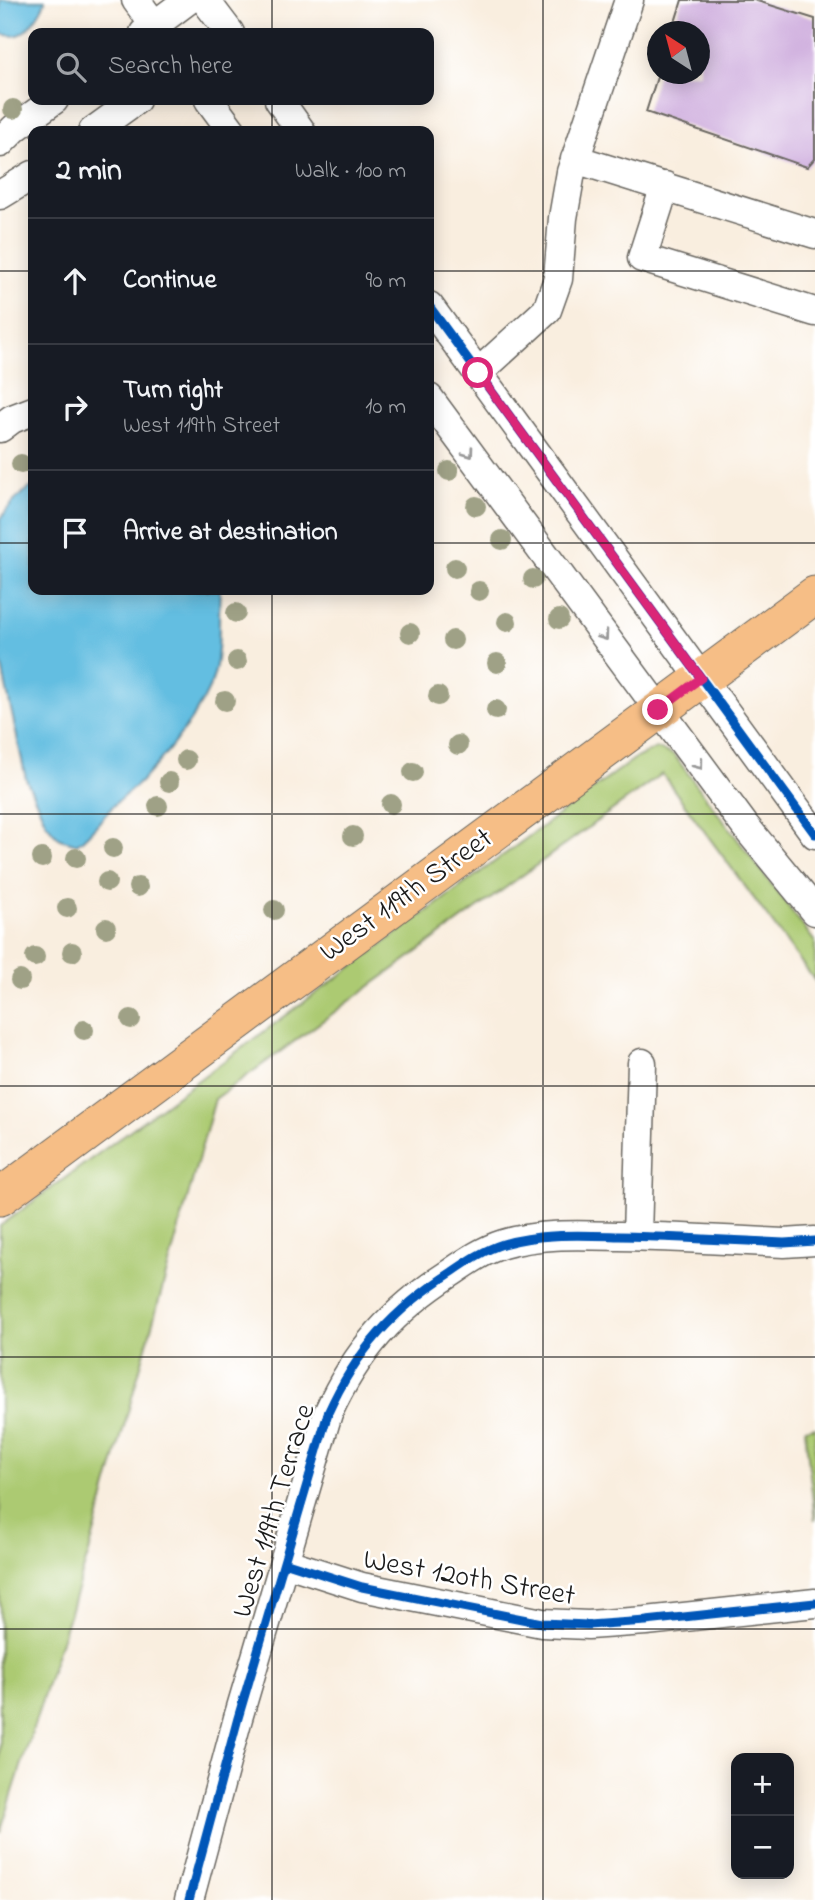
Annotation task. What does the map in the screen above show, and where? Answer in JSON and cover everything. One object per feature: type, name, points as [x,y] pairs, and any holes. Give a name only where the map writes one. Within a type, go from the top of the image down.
[{"type":"main road","name":"West 119th Street","points":[[0,1197],[815,595]]},
{"type":"street","points":[[136,0],[151,28]]},
{"type":"street","points":[[156,28],[188,0]]},
{"type":"street","points":[[205,0],[225,28]]},
{"type":"street","points":[[478,373],[547,310],[558,279],[563,218],[575,159],[629,0]]},
{"type":"street","points":[[0,143],[15,128],[47,105]]},
{"type":"street","points":[[100,126],[129,105]]},
{"type":"street","points":[[213,105],[228,126]]},
{"type":"street","points":[[282,105],[298,126]]},
{"type":"street","points":[[575,159],[815,234]]},
{"type":"street","points":[[0,195],[28,178]]},
{"type":"street","points":[[665,186],[642,258],[815,312]]},
{"type":"street","points":[[434,313],[815,834]]},
{"type":"street","points":[[434,405],[745,826],[815,911]]},
{"type":"street","points":[[0,428],[12,419],[28,413]]},
{"type":"street","points":[[637,1236],[642,1063]]},
{"type":"street","name":"West 119th Terrace","points":[[189,1900],[238,1718],[328,1413],[357,1358],[399,1311],[427,1287],[481,1253],[503,1244],[533,1238],[575,1235],[783,1243],[815,1241]]},
{"type":"street","name":"West 120th Street","points":[[284,1562],[362,1587],[542,1623],[588,1625],[646,1621],[815,1603]]},
{"type":"green space","points":[[656,748],[674,755],[815,942],[815,981],[662,774],[215,1099],[89,1552],[0,1833],[0,1226],[634,759]]},
{"type":"green space","points":[[815,1427],[815,1521],[805,1429]]},
{"type":"water","points":[[0,0],[45,2],[26,30],[11,36],[0,34]]},
{"type":"water","points":[[28,490],[28,595],[220,595],[216,665],[203,701],[185,729],[155,766],[77,844],[60,839],[53,832],[46,823],[26,779],[0,658],[0,520]]},
{"type":"building","points":[[682,0],[754,0],[815,19],[815,158],[807,167],[646,112],[655,84],[710,84],[710,21],[675,21]]},
{"type":"cycle path","points":[[434,313],[815,834]]},
{"type":"cycle path","points":[[189,1900],[238,1718],[328,1413],[351,1370],[379,1333],[431,1286],[489,1249],[517,1240],[575,1235],[784,1243],[815,1241]]},
{"type":"cycle path","points":[[284,1562],[362,1587],[542,1623],[588,1625],[646,1621],[815,1603]]},
{"type":"route","points":[[478,373],[701,678],[658,710]]}]
